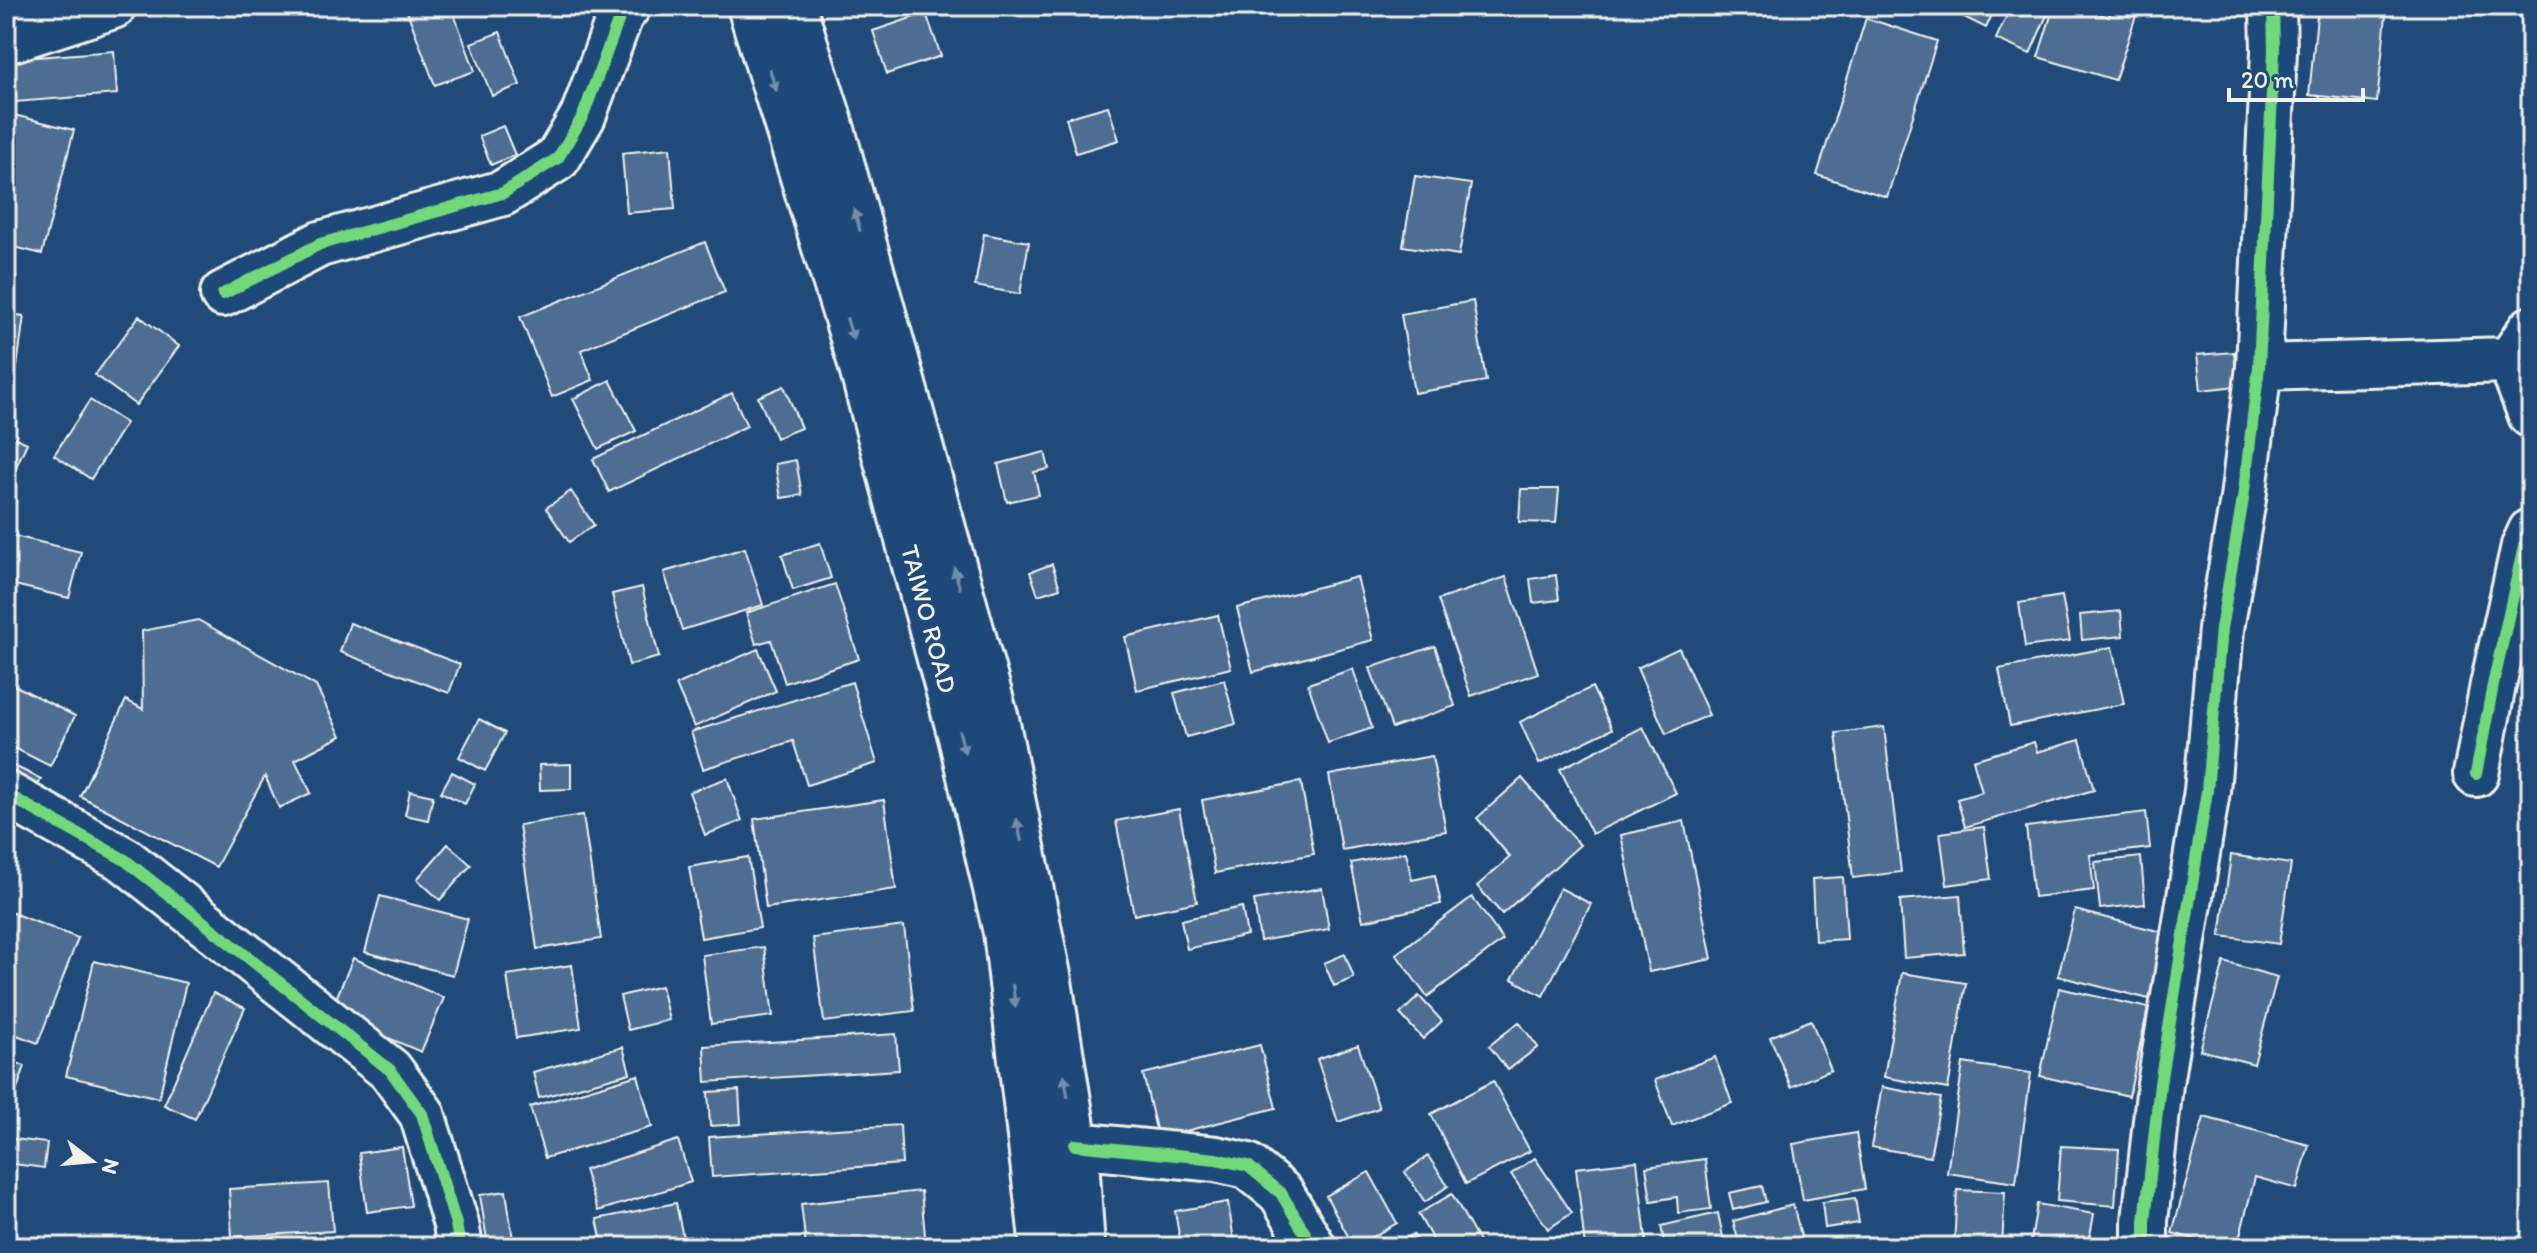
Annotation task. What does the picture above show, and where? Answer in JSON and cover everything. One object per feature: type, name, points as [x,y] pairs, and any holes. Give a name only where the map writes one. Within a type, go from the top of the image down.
[{"type":"street","points":[[6,41],[113,6]]},
{"type":"street","points":[[223,294],[320,244],[503,193],[558,158],[583,116],[620,16],[628,6]]},
{"type":"street","name":"TAIWO ROAD","points":[[750,6],[859,357],[961,737],[1006,932],[1043,1247]]},
{"type":"street","name":"TAIWO ROAD","points":[[793,6],[846,179],[996,719],[1048,975],[1075,1145],[1082,1247]]},
{"type":"street","points":[[2145,1247],[2160,1084],[2207,791],[2221,629],[2243,499],[2259,367],[2274,51],[2273,6]]},
{"type":"street","points":[[2259,367],[2520,345],[2531,415]]},
{"type":"street","points":[[2476,774],[2524,546],[2531,531]]},
{"type":"street","points":[[6,794],[125,860],[390,1070],[422,1114],[456,1224],[460,1247]]},
{"type":"street","points":[[1075,1145],[1216,1159],[1248,1166],[1281,1193],[1313,1247]]},
{"type":"building","points":[[405,6],[451,6],[475,71],[435,85]]},
{"type":"building","points":[[1947,6],[1996,6],[1986,28]]},
{"type":"building","points":[[2011,6],[2051,6],[2030,54],[1996,39]]},
{"type":"building","points":[[2054,6],[2075,6],[2109,17],[2112,6],[2139,6],[2115,80],[2038,57]]},
{"type":"building","points":[[2318,6],[2387,6],[2377,102],[2309,95]]},
{"type":"building","points":[[926,13],[941,56],[887,74],[873,31]]},
{"type":"building","points":[[1866,18],[1937,41],[1887,197],[1817,175]]},
{"type":"building","points":[[500,32],[520,85],[492,96],[471,43]]},
{"type":"building","points":[[114,51],[117,94],[15,102],[12,59]]},
{"type":"building","points":[[1108,106],[1119,140],[1076,153],[1066,118]]},
{"type":"building","points":[[6,113],[74,130],[42,254],[6,245]]},
{"type":"building","points":[[503,126],[515,155],[491,165],[479,136]]},
{"type":"building","points":[[670,148],[675,209],[627,213],[622,153]]},
{"type":"building","points":[[1415,176],[1471,184],[1459,255],[1403,246]]},
{"type":"building","points":[[984,234],[1029,242],[1020,294],[975,286]]},
{"type":"building","points":[[705,242],[725,292],[581,350],[593,380],[552,397],[520,317]]},
{"type":"building","points":[[1473,301],[1486,381],[1414,393],[1401,314]]},
{"type":"building","points":[[6,314],[24,316],[15,381],[6,380]]},
{"type":"building","points":[[139,316],[179,346],[136,405],[95,375]]},
{"type":"building","points":[[2234,352],[2237,386],[2201,390],[2197,355]]},
{"type":"building","points":[[610,380],[636,431],[598,449],[573,399]]},
{"type":"building","points":[[784,386],[801,428],[776,438],[758,397]]},
{"type":"building","points":[[732,393],[747,426],[609,492],[593,459]]},
{"type":"building","points":[[90,400],[126,423],[91,479],[54,455]]},
{"type":"building","points":[[6,433],[27,443],[15,469],[6,466]]},
{"type":"building","points":[[1045,452],[1049,469],[1034,472],[1039,495],[1007,502],[998,464]]},
{"type":"building","points":[[796,460],[802,495],[781,498],[775,464]]},
{"type":"building","points":[[1521,489],[1559,489],[1556,523],[1519,522]]},
{"type":"building","points":[[571,491],[594,525],[569,542],[546,508]]},
{"type":"building","points":[[6,534],[81,552],[69,598],[6,583]]},
{"type":"building","points":[[820,543],[831,578],[793,590],[782,555]]},
{"type":"building","points":[[745,548],[763,605],[682,630],[664,572]]},
{"type":"building","points":[[1052,564],[1060,588],[1038,595],[1030,572]]},
{"type":"building","points":[[1556,575],[1559,600],[1533,603],[1530,579]]},
{"type":"building","points":[[1357,577],[1373,640],[1253,672],[1237,608]]},
{"type":"building","points":[[1506,577],[1538,673],[1471,696],[1438,600]]},
{"type":"building","points":[[835,584],[859,659],[785,683],[771,640],[756,644],[746,613]]},
{"type":"building","points":[[642,587],[659,657],[629,665],[612,594]]},
{"type":"building","points":[[2062,596],[2070,641],[2025,647],[2019,603]]},
{"type":"building","points":[[2121,611],[2123,636],[2082,640],[2080,615]]},
{"type":"building","points":[[1218,615],[1231,668],[1137,690],[1125,637]]},
{"type":"building","points":[[198,620],[316,686],[341,736],[295,760],[311,793],[279,808],[265,776],[216,867],[80,796],[126,700],[143,709],[142,631]]},
{"type":"building","points":[[350,623],[460,664],[449,693],[340,652]]},
{"type":"building","points":[[1435,646],[1455,706],[1392,728],[1370,668]]},
{"type":"building","points":[[2112,647],[2124,704],[2010,726],[1999,669]]},
{"type":"building","points":[[1679,648],[1709,715],[1666,734],[1637,668]]},
{"type":"building","points":[[758,649],[776,691],[694,727],[676,685]]},
{"type":"building","points":[[1353,669],[1372,728],[1328,743],[1308,684]]},
{"type":"building","points":[[1224,680],[1236,724],[1186,737],[1174,693]]},
{"type":"building","points":[[6,681],[75,716],[50,766],[6,744]]},
{"type":"building","points":[[852,682],[877,763],[807,785],[793,741],[703,769],[691,732]]},
{"type":"building","points":[[1592,687],[1612,729],[1539,764],[1520,722]]},
{"type":"building","points":[[479,719],[505,733],[485,771],[459,757]]},
{"type":"building","points":[[1643,727],[1676,793],[1592,834],[1560,769]]},
{"type":"building","points":[[1884,727],[1901,872],[1853,878],[1836,733]]},
{"type":"building","points":[[2080,740],[2094,790],[1965,827],[1957,799],[1982,792],[1973,760],[2034,742],[2037,752]]},
{"type":"building","points":[[1432,756],[1446,831],[1342,850],[1329,775]]},
{"type":"building","points":[[6,762],[41,779],[31,800],[6,788]]},
{"type":"building","points":[[571,764],[571,789],[540,790],[539,765]]},
{"type":"building","points":[[452,772],[475,784],[465,804],[441,792]]},
{"type":"building","points":[[727,778],[742,821],[705,835],[689,792]]},
{"type":"building","points":[[1522,778],[1580,845],[1502,914],[1477,886],[1510,857],[1477,818]]},
{"type":"building","points":[[1301,782],[1314,854],[1215,873],[1202,800]]},
{"type":"building","points":[[410,791],[433,796],[428,820],[405,815]]},
{"type":"building","points":[[884,800],[896,889],[766,908],[754,819]]},
{"type":"building","points":[[1179,809],[1197,902],[1134,915],[1116,821]]},
{"type":"building","points":[[2146,812],[2150,848],[2090,855],[2094,890],[2034,897],[2026,827]]},
{"type":"building","points":[[583,815],[601,939],[537,949],[519,825]]},
{"type":"building","points":[[1684,821],[1712,959],[1649,972],[1621,835]]},
{"type":"building","points":[[1984,827],[1991,879],[1947,885],[1940,833]]},
{"type":"building","points":[[448,844],[471,865],[440,900],[417,879]]},
{"type":"building","points":[[1406,852],[1412,880],[1435,875],[1441,904],[1363,921],[1351,863]]},
{"type":"building","points":[[2231,855],[2291,864],[2279,944],[2220,936]]},
{"type":"building","points":[[748,857],[760,928],[701,938],[689,867]]},
{"type":"building","points":[[2141,857],[2145,904],[2100,909],[2095,862]]},
{"type":"building","points":[[1843,877],[1847,939],[1815,941],[1812,879]]},
{"type":"building","points":[[1322,888],[1329,929],[1260,941],[1254,900]]},
{"type":"building","points":[[1560,888],[1591,904],[1543,996],[1512,979]]},
{"type":"building","points":[[1960,895],[1964,953],[1904,958],[1900,900]]},
{"type":"building","points":[[380,896],[468,919],[453,975],[365,952]]},
{"type":"building","points":[[1472,897],[1503,940],[1427,997],[1396,954]]},
{"type":"building","points":[[1242,907],[1247,935],[1187,949],[1181,920]]},
{"type":"building","points":[[2075,910],[2166,933],[2149,999],[2058,976]]},
{"type":"building","points":[[10,912],[78,938],[38,1043],[6,1031],[6,922]]},
{"type":"building","points":[[904,926],[914,1011],[824,1022],[813,938]]},
{"type":"building","points":[[764,947],[773,1016],[711,1024],[702,955]]},
{"type":"building","points":[[1345,954],[1354,978],[1334,986],[1324,963]]},
{"type":"building","points":[[353,958],[444,998],[421,1052],[330,1013]]},
{"type":"building","points":[[94,961],[186,983],[159,1098],[66,1076]]},
{"type":"building","points":[[2224,962],[2277,977],[2254,1064],[2200,1050]]},
{"type":"building","points":[[572,965],[581,1028],[516,1038],[507,975]]},
{"type":"building","points":[[1902,973],[1966,983],[1948,1089],[1884,1077]]},
{"type":"building","points":[[661,986],[669,1020],[628,1030],[620,996]]},
{"type":"building","points":[[2059,988],[2148,1008],[2129,1096],[2040,1076]]},
{"type":"building","points":[[213,993],[245,1008],[195,1119],[164,1105]]},
{"type":"building","points":[[1419,996],[1442,1021],[1423,1039],[1400,1014]]},
{"type":"building","points":[[1811,1020],[1831,1070],[1791,1087],[1770,1037]]},
{"type":"building","points":[[1519,1022],[1538,1047],[1508,1070],[1489,1046]]},
{"type":"building","points":[[896,1034],[899,1070],[706,1082],[704,1046]]},
{"type":"building","points":[[1260,1045],[1276,1108],[1158,1138],[1143,1074]]},
{"type":"building","points":[[1358,1045],[1379,1108],[1338,1122],[1317,1059]]},
{"type":"building","points":[[623,1047],[630,1073],[539,1098],[533,1072]]},
{"type":"building","points":[[1715,1057],[1732,1103],[1672,1126],[1655,1080]]},
{"type":"building","points":[[6,1059],[25,1066],[11,1106],[6,1105]]},
{"type":"building","points":[[1963,1063],[2031,1073],[2016,1183],[1947,1173]]},
{"type":"building","points":[[638,1075],[652,1127],[545,1158],[530,1107]]},
{"type":"building","points":[[1493,1081],[1530,1151],[1466,1184],[1431,1114]]},
{"type":"building","points":[[1882,1087],[1941,1098],[1930,1157],[1871,1147]]},
{"type":"building","points":[[739,1090],[741,1124],[710,1126],[708,1092]]},
{"type":"building","points":[[2204,1117],[2309,1145],[2297,1189],[2255,1177],[2237,1247],[2223,1247],[2172,1233]]},
{"type":"building","points":[[900,1125],[902,1164],[712,1177],[709,1137]]},
{"type":"building","points":[[1856,1133],[1865,1189],[1803,1200],[1793,1144]]},
{"type":"building","points":[[6,1138],[47,1143],[44,1168],[6,1163]]},
{"type":"building","points":[[678,1140],[691,1182],[598,1211],[584,1170]]},
{"type":"building","points":[[2061,1146],[2119,1149],[2115,1206],[2057,1201]]},
{"type":"building","points":[[402,1147],[411,1206],[367,1212],[359,1153]]},
{"type":"building","points":[[1428,1156],[1448,1186],[1425,1202],[1405,1172]]},
{"type":"building","points":[[1535,1158],[1572,1213],[1548,1229],[1511,1174]]},
{"type":"building","points":[[1705,1159],[1711,1209],[1678,1213],[1677,1197],[1651,1201],[1646,1167]]},
{"type":"building","points":[[1637,1161],[1647,1247],[1585,1247],[1576,1168]]},
{"type":"building","points":[[1369,1172],[1397,1223],[1354,1247],[1326,1196]]},
{"type":"building","points":[[329,1183],[333,1231],[232,1237],[229,1189]]},
{"type":"building","points":[[1762,1186],[1766,1202],[1733,1210],[1729,1193]]},
{"type":"building","points":[[1957,1190],[2005,1192],[2002,1247],[1954,1247]]},
{"type":"building","points":[[506,1191],[514,1247],[488,1247],[480,1195]]},
{"type":"building","points":[[921,1191],[926,1247],[806,1247],[801,1204]]},
{"type":"building","points":[[1452,1194],[1482,1247],[1437,1247],[1418,1214]]},
{"type":"building","points":[[1855,1198],[1859,1223],[1825,1228],[1822,1202]]},
{"type":"building","points":[[6,1201],[15,1202],[11,1241],[6,1241]]},
{"type":"building","points":[[1228,1202],[1235,1247],[1181,1247],[1175,1211]]},
{"type":"building","points":[[676,1203],[684,1243],[665,1247],[603,1247],[597,1219]]},
{"type":"building","points":[[2037,1204],[2094,1214],[2088,1247],[2030,1247]]},
{"type":"building","points":[[1793,1205],[1804,1247],[1740,1247],[1733,1221]]},
{"type":"building","points":[[1718,1213],[1725,1247],[1665,1247],[1661,1226]]},
{"type":"building","points":[[1413,1234],[1423,1247],[1395,1247]]},
{"type":"cycle path","points":[[223,294],[320,244],[503,193],[558,158],[583,116],[620,16],[628,6]]},
{"type":"cycle path","points":[[2145,1247],[2160,1084],[2207,791],[2221,629],[2243,499],[2259,367],[2274,51],[2273,6]]},
{"type":"cycle path","points":[[2476,774],[2524,546],[2531,531]]},
{"type":"cycle path","points":[[6,794],[125,860],[390,1070],[422,1114],[456,1224],[460,1247]]},
{"type":"cycle path","points":[[1075,1145],[1216,1159],[1248,1166],[1281,1193],[1313,1247]]}]
